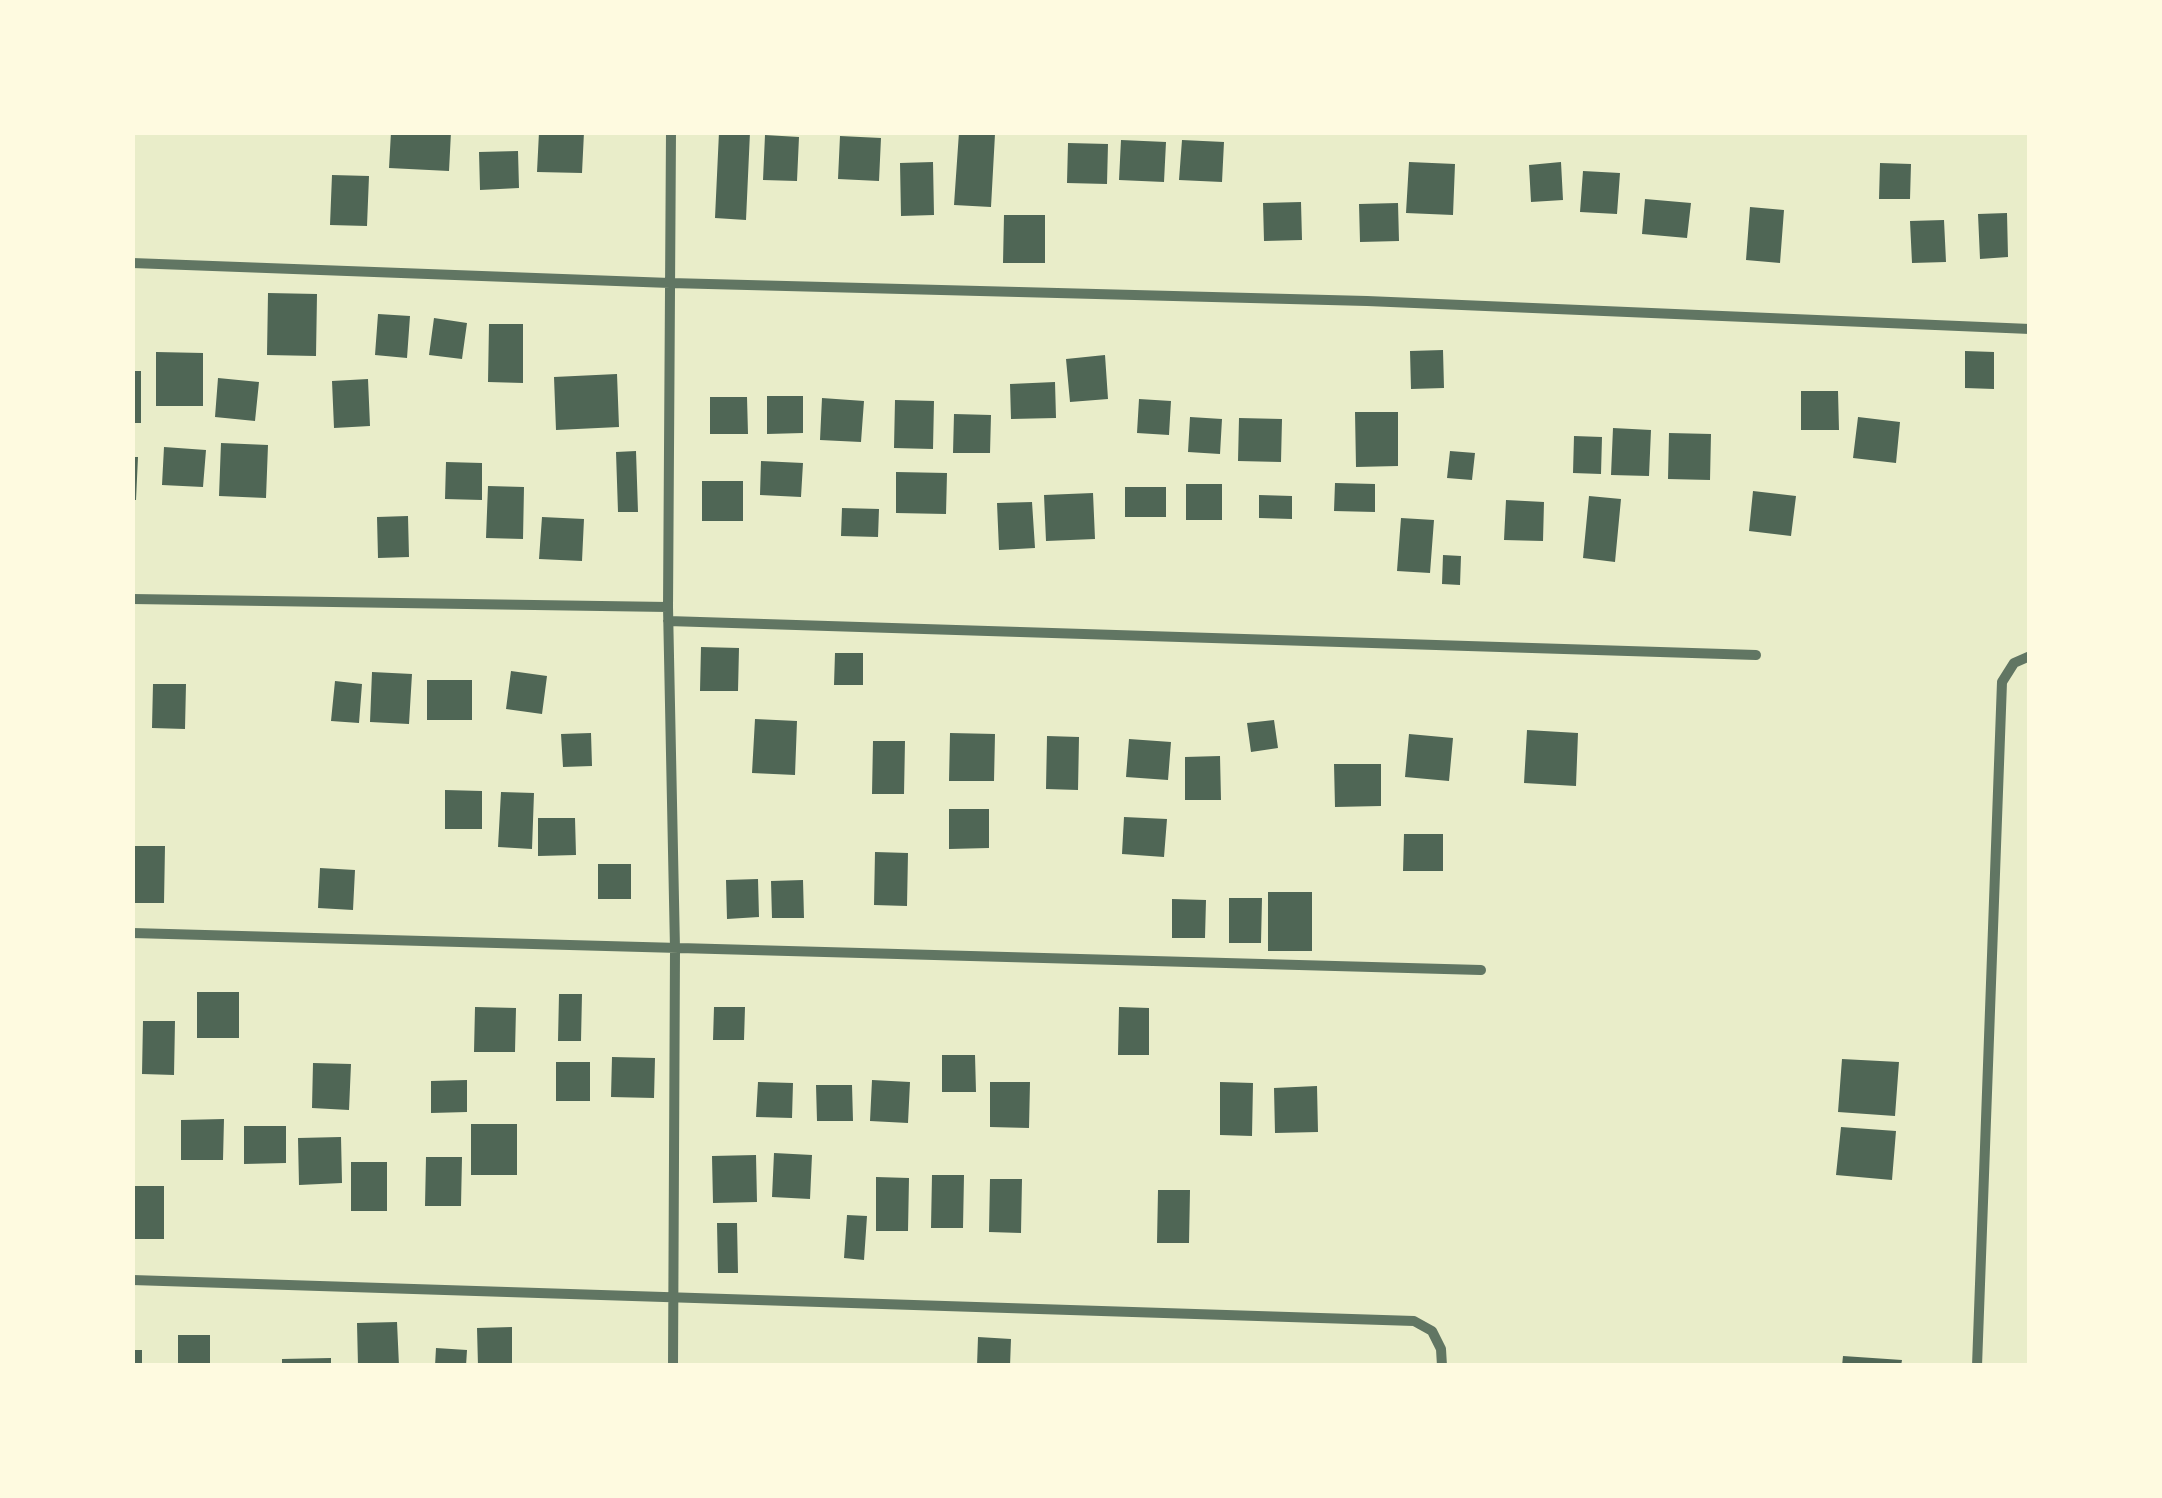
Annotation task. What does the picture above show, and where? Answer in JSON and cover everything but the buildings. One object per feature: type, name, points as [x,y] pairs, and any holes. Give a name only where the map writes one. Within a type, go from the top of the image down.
[{"type":"street","points":[[671,132],[668,621],[675,949],[673,1366]]},
{"type":"street","points":[[132,263],[670,283],[1367,301],[2030,329]]},
{"type":"street","points":[[132,599],[668,607]]},
{"type":"street","points":[[668,621],[1756,655]]},
{"type":"street","points":[[1977,1366],[2002,682],[2014,664],[2030,656]]},
{"type":"street","points":[[132,934],[1481,970]]},
{"type":"street","points":[[132,1280],[1414,1321],[1432,1330],[1441,1349],[1442,1366]]}]
